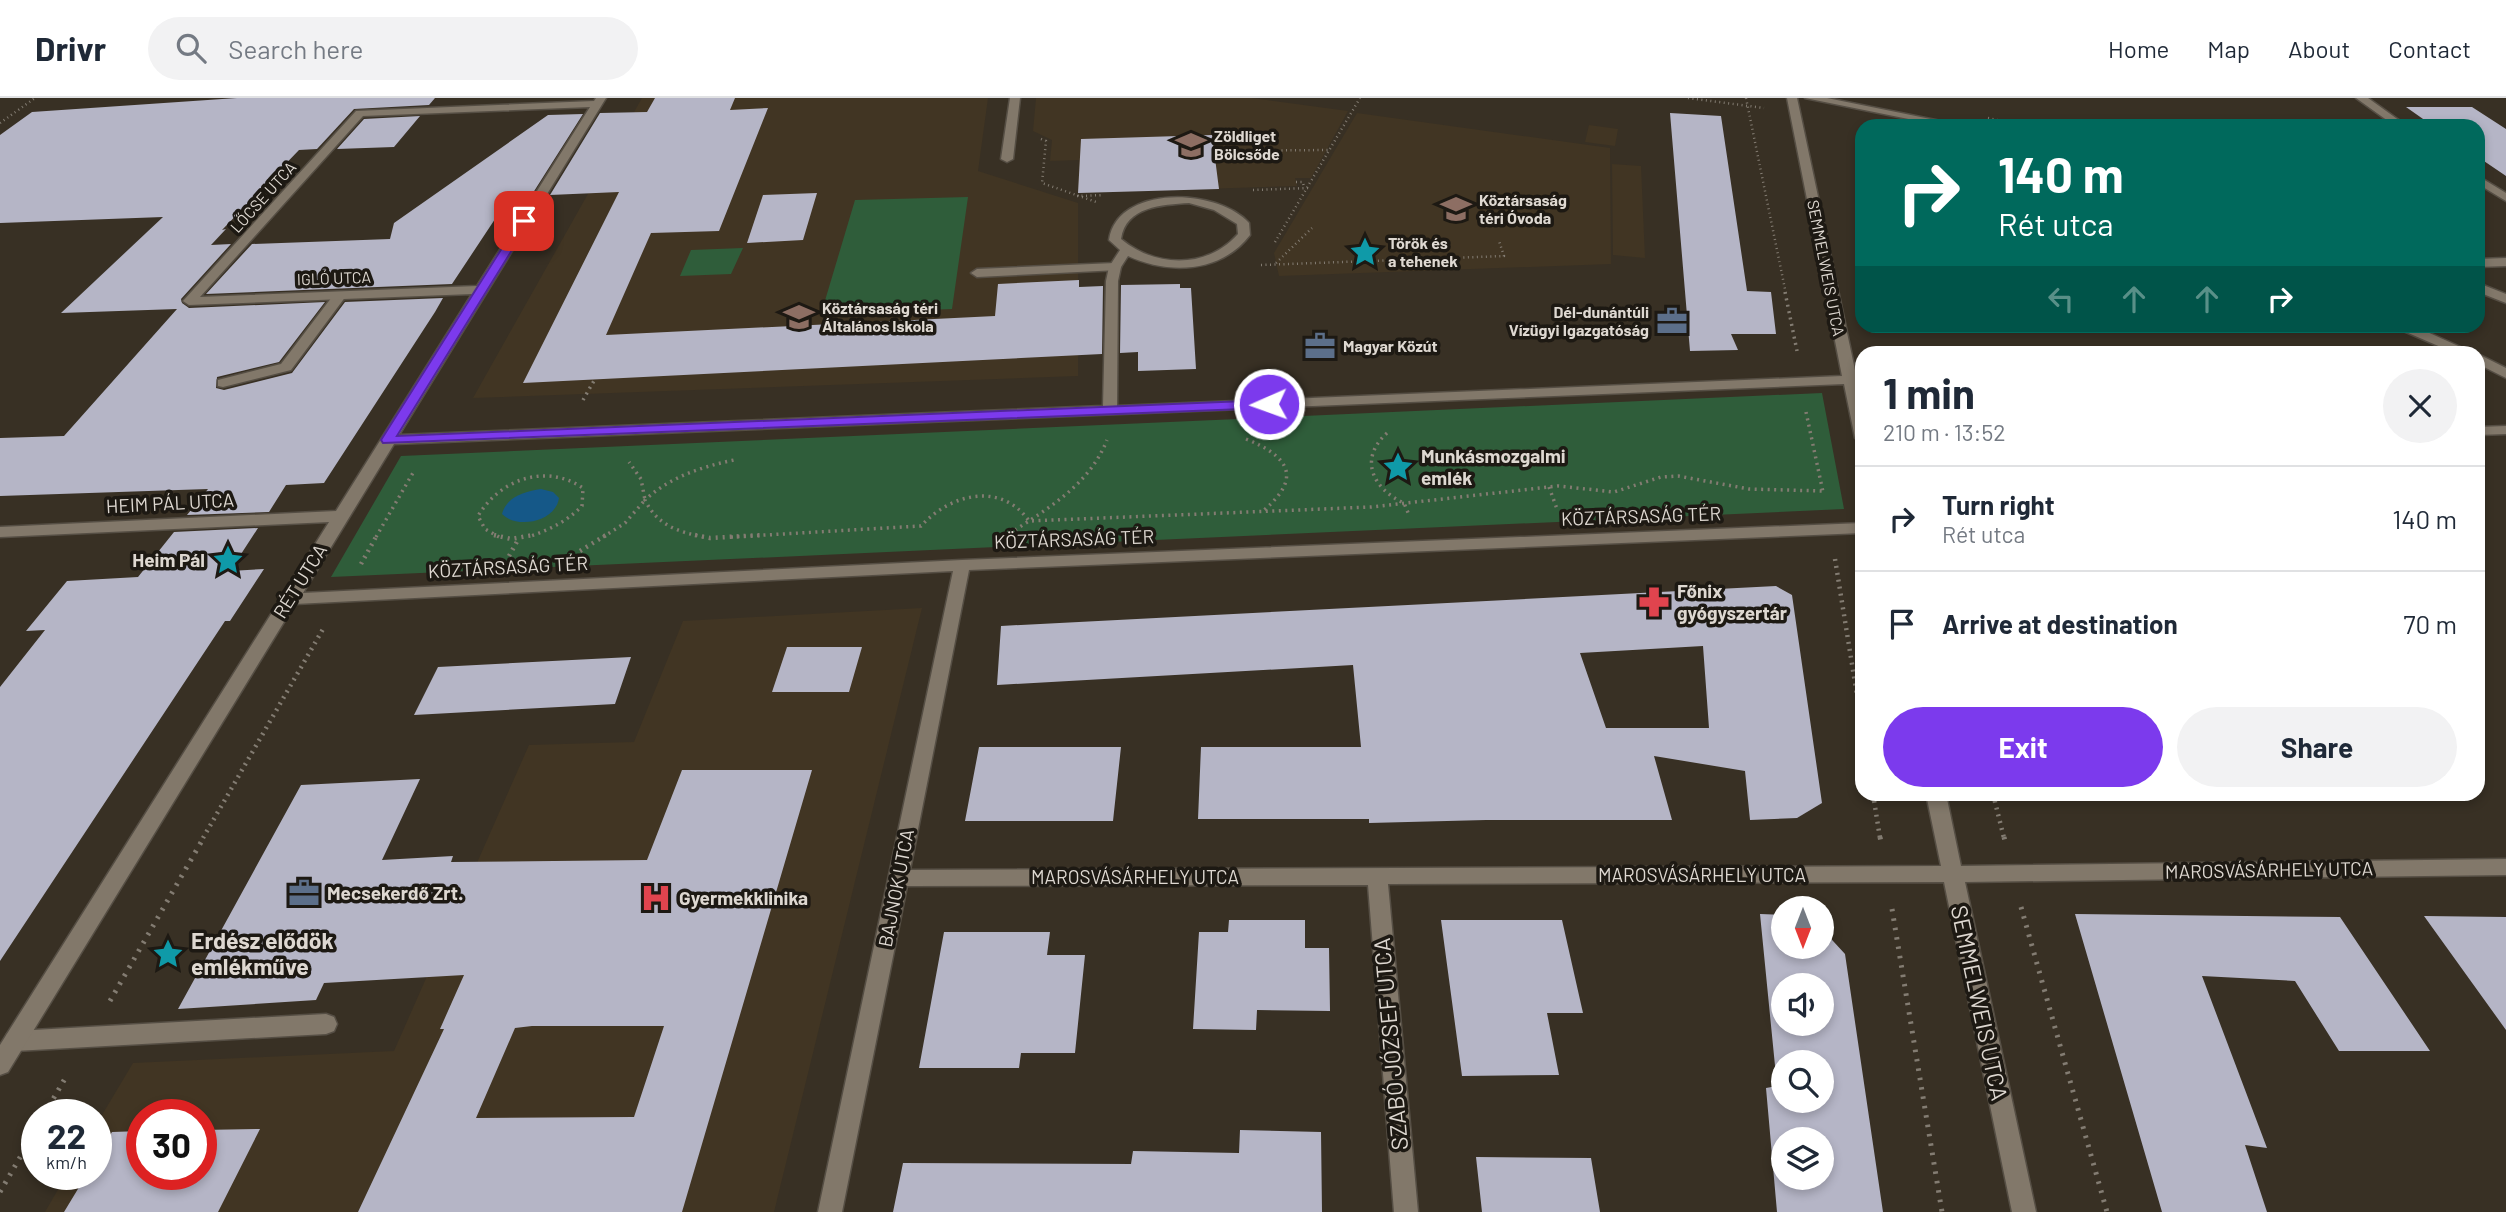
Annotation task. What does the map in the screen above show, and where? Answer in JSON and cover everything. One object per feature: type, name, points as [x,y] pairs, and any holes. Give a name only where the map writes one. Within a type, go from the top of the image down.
[{"type":"street","points":[[1007,159],[1015,98]]},
{"type":"street","name":"SEMMELWEIS UTCA","points":[[1792,98],[1855,409]]},
{"type":"street","points":[[1810,98],[1922,119]]},
{"type":"street","points":[[2361,98],[2392,119]]},
{"type":"street","name":"LŐCSE UTCA","points":[[189,301],[360,113],[599,101]]},
{"type":"street","name":"RÉT UTCA","points":[[0,1065],[599,101]]},
{"type":"street","points":[[2485,184],[2506,198]]},
{"type":"street","points":[[1189,200],[1213,204],[1231,212],[1243,223],[1244,235],[1237,247],[1196,263],[1169,264],[1144,260],[1125,251],[1115,240],[1115,228],[1124,216],[1142,207],[1164,201],[1189,200]]},
{"type":"street","points":[[1110,411],[1112,281],[1115,267],[1125,251]]},
{"type":"street","points":[[2485,262],[2506,262]]},
{"type":"street","points":[[977,273],[1115,267]]},
{"type":"street","name":"IGLÓ UTCA","points":[[189,301],[481,290]]},
{"type":"street","points":[[2485,290],[2506,299]]},
{"type":"street","points":[[223,383],[286,367],[340,296]]},
{"type":"street","points":[[2420,333],[2451,346]]},
{"type":"street","points":[[2485,362],[2506,374]]},
{"type":"street","points":[[388,440],[1848,380]]},
{"type":"street","points":[[2485,431],[2506,430]]},
{"type":"street","name":"HEIM PÁL UTCA","points":[[0,532],[341,516]]},
{"type":"street","name":"KÖZTÁRSASÁG TÉR","points":[[289,599],[962,565],[1855,528]]},
{"type":"street","name":"BAJNOK UTCA","points":[[830,1212],[962,565]]},
{"type":"street","name":"SEMMELWEIS UTCA","points":[[1937,801],[2024,1212]]},
{"type":"street","name":"MAROSVÁSÁRHELY UTCA","points":[[898,878],[2011,874],[2506,867]]},
{"type":"street","name":"SZABÓ JÓZSEF UTCA","points":[[1377,875],[1406,1212]]},
{"type":"street","points":[[15,1041],[326,1024]]},
{"type":"path","points":[[0,123],[35,98]]},
{"type":"path","points":[[1746,98],[1804,382],[1806,415],[1831,529],[1855,682]]},
{"type":"path","points":[[1010,133],[1028,133],[1046,142],[1042,183],[1113,207],[1124,216]]},
{"type":"path","points":[[1214,151],[1328,150]]},
{"type":"path","points":[[1296,182],[1303,181],[1304,188]]},
{"type":"path","points":[[1276,264],[1312,228]]},
{"type":"path","points":[[1261,265],[1504,256],[1499,241]]},
{"type":"path","points":[[581,405],[595,379]]},
{"type":"path","points":[[962,565],[1055,505],[1085,475],[1107,444],[1110,411]]},
{"type":"path","points":[[1387,433],[1376,441],[1372,450],[1372,470],[1383,492],[1404,503],[1422,547]]},
{"type":"path","points":[[1246,439],[1268,447],[1285,466],[1288,481],[1280,498],[1262,511]]},
{"type":"path","points":[[620,459],[631,463],[639,473],[650,512],[660,523],[683,533],[710,538],[921,526],[928,516],[942,505],[958,499],[979,497],[1017,504],[1029,521]]},
{"type":"path","points":[[544,475],[567,477],[583,488],[585,500],[570,519],[546,532],[519,537],[490,533],[481,526],[478,516],[492,495],[523,479],[544,475]]},
{"type":"path","points":[[1029,521],[1404,503],[1558,486],[1614,492],[1661,477],[1678,476],[1749,489],[1823,491]]},
{"type":"path","points":[[570,554],[617,529],[645,500]]},
{"type":"path","points":[[517,562],[505,563],[519,537]]},
{"type":"path","points":[[1874,801],[1942,1212]]},
{"type":"path","points":[[1995,801],[2011,874],[2107,1212]]},
{"type":"path","points":[[0,1192],[21,1156]]},
{"type":"shaded area","name":"Köztársaság téri Általános Iskola","points":[[642,98],[988,98],[978,171],[1078,203],[1078,376],[473,398]]},
{"type":"shaded area","name":"Zöldliget Bölcsőde","points":[[1036,98],[1252,98],[1348,111],[1311,178],[1295,178],[1297,186],[1078,193],[1079,160],[1050,161],[1052,140],[1033,131]]},
{"type":"shaded area","name":"Köztársaság téri Óvoda","points":[[1357,113],[1610,148],[1611,264],[1279,276],[1274,253]]},
{"type":"shaded area","points":[[1589,125],[1618,129],[1615,146],[1585,142]]},
{"type":"shaded area","points":[[1612,164],[1641,166],[1645,258],[1613,255]]},
{"type":"shaded area","name":"Gyermekklinika","points":[[922,608],[774,1212],[45,1212],[58,1190],[112,1190],[112,1099],[133,1063],[394,1051],[529,745],[634,742],[683,621]]},
{"type":"green space","points":[[968,197],[952,309],[821,314],[855,200]]},
{"type":"green space","points":[[743,248],[731,274],[680,276],[691,250]]},
{"type":"green space","points":[[1822,393],[1844,509],[331,577],[401,456]]},
{"type":"water","points":[[541,489],[553,492],[559,498],[556,506],[544,517],[526,522],[509,519],[502,514],[512,499]]},
{"type":"building","points":[[237,98],[435,98],[429,105],[354,109],[317,149],[299,150],[222,230],[226,229],[211,245],[231,244],[181,299],[189,308],[325,302],[279,362],[217,377],[216,388],[224,390],[292,373],[345,302],[443,298],[435,312],[324,483],[286,485],[269,512],[187,515],[208,489],[0,496],[0,438],[64,436],[177,309],[61,313],[163,217],[0,223],[0,135],[32,112]]},
{"type":"building","points":[[655,98],[735,98],[730,110],[768,108],[719,231],[651,233],[606,335],[995,316],[998,284],[1079,280],[1079,287],[1103,286],[1102,354],[523,383],[619,192],[550,195],[600,113],[647,112]]},
{"type":"building","points":[[2406,107],[2472,107],[2506,129],[2506,176],[2485,162],[2485,119],[2423,119]]},
{"type":"building","points":[[1670,113],[1721,116],[1747,291],[1771,292],[1776,334],[1731,334],[1738,350],[1690,351]]},
{"type":"building","points":[[583,114],[531,196],[514,196],[505,210],[501,210],[452,284],[206,294],[252,244],[390,239],[394,223],[548,115]]},
{"type":"building","points":[[420,116],[394,147],[337,149],[364,119]]},
{"type":"building","points":[[1212,135],[1219,189],[1078,193],[1081,139]]},
{"type":"building","points":[[817,193],[803,240],[747,243],[763,195]]},
{"type":"building","points":[[1180,284],[1180,288],[1191,288],[1196,369],[1138,371],[1138,352],[1120,353],[1121,285]]},
{"type":"building","points":[[258,528],[230,571],[264,569],[230,621],[225,621],[0,961],[0,687],[45,630],[26,631],[67,581],[138,577],[174,532]]},
{"type":"building","points":[[1776,586],[1792,595],[1822,803],[1797,818],[1750,820],[1745,771],[1654,756],[1672,820],[1369,823],[1369,819],[1198,819],[1201,747],[1361,747],[1353,665],[997,685],[1001,626]],"holes":[[[1703,646],[1709,728],[1606,728],[1580,653]]]},
{"type":"building","points":[[787,647],[862,647],[849,692],[772,692]]},
{"type":"building","points":[[631,657],[615,704],[414,715],[438,667]]},
{"type":"building","points":[[979,747],[1121,747],[1113,821],[965,821]]},
{"type":"building","points":[[682,770],[812,770],[682,1212],[358,1212],[444,1029],[440,1029],[464,975],[324,983],[316,1000],[178,1009],[301,785],[420,779],[382,860],[453,856],[451,862],[647,860]],"holes":[[[664,1026],[634,1117],[476,1118],[515,1028]]]},
{"type":"building","points":[[1760,914],[1771,914],[1771,959],[1834,959],[1834,942],[1845,954],[1883,1212],[1777,1212],[1775,1190],[1834,1190],[1834,1127],[1771,1127],[1771,1144],[1766,1088],[1771,1087],[1771,1113],[1834,1113],[1834,1050],[1773,1050],[1772,1036],[1834,1036],[1834,973],[1771,973],[1771,1025]]},
{"type":"building","points":[[2075,914],[2340,917],[2430,1051],[2339,1051],[2295,981],[2202,976],[2267,1148],[2245,1145],[2267,1212],[2162,1212]]},
{"type":"building","points":[[2424,916],[2506,917],[2506,1030]]},
{"type":"building","points":[[1229,920],[1305,920],[1305,948],[1329,948],[1330,1011],[1257,1010],[1256,1030],[1193,1029],[1199,932],[1228,932]]},
{"type":"building","points":[[1441,920],[1562,920],[1583,1013],[1547,1013],[1559,1075],[1462,1076]]},
{"type":"building","points":[[944,932],[1050,932],[1047,955],[1085,955],[1075,1053],[1021,1053],[1019,1068],[919,1068]]},
{"type":"building","points":[[260,1129],[218,1212],[64,1212],[77,1190],[112,1190],[112,1132],[126,1132],[126,1190],[217,1190],[217,1130]]},
{"type":"building","points":[[1240,1130],[1321,1132],[1322,1212],[893,1212],[903,1163],[1131,1164],[1133,1151],[1239,1153]]},
{"type":"building","points":[[1476,1157],[1591,1158],[1600,1212],[1482,1212]]},
{"type":"place","name":"Zöldliget Bölcsőde","points":[[1191,145]]},
{"type":"place","name":"Köztársaság téri Óvoda","points":[[1456,209]]},
{"type":"place","name":"Török és a tehenek","points":[[1365,252]]},
{"type":"place","name":"Köztársaság téri Általános Iskola","points":[[799,317]]},
{"type":"place","name":"Dél-dunántúli Vízügyi Igazgatóság","points":[[1672,321]]},
{"type":"place","name":"Magyar Közút","points":[[1320,346]]},
{"type":"place","name":"Munkásmozgalmi emlék","points":[[1398,467]]},
{"type":"place","name":"Heim Pál","points":[[228,560]]},
{"type":"place","name":"Főnix gyógyszertár","points":[[1654,602]]},
{"type":"place","name":"Mecsekerdő Zrt.","points":[[304,893]]},
{"type":"place","name":"Gyermekklinika","points":[[656,898]]},
{"type":"place","name":"Erdész elődök emlékműve","points":[[168,954]]},
{"type":"route","points":[[524,221],[388,440],[1269,404]]}]
